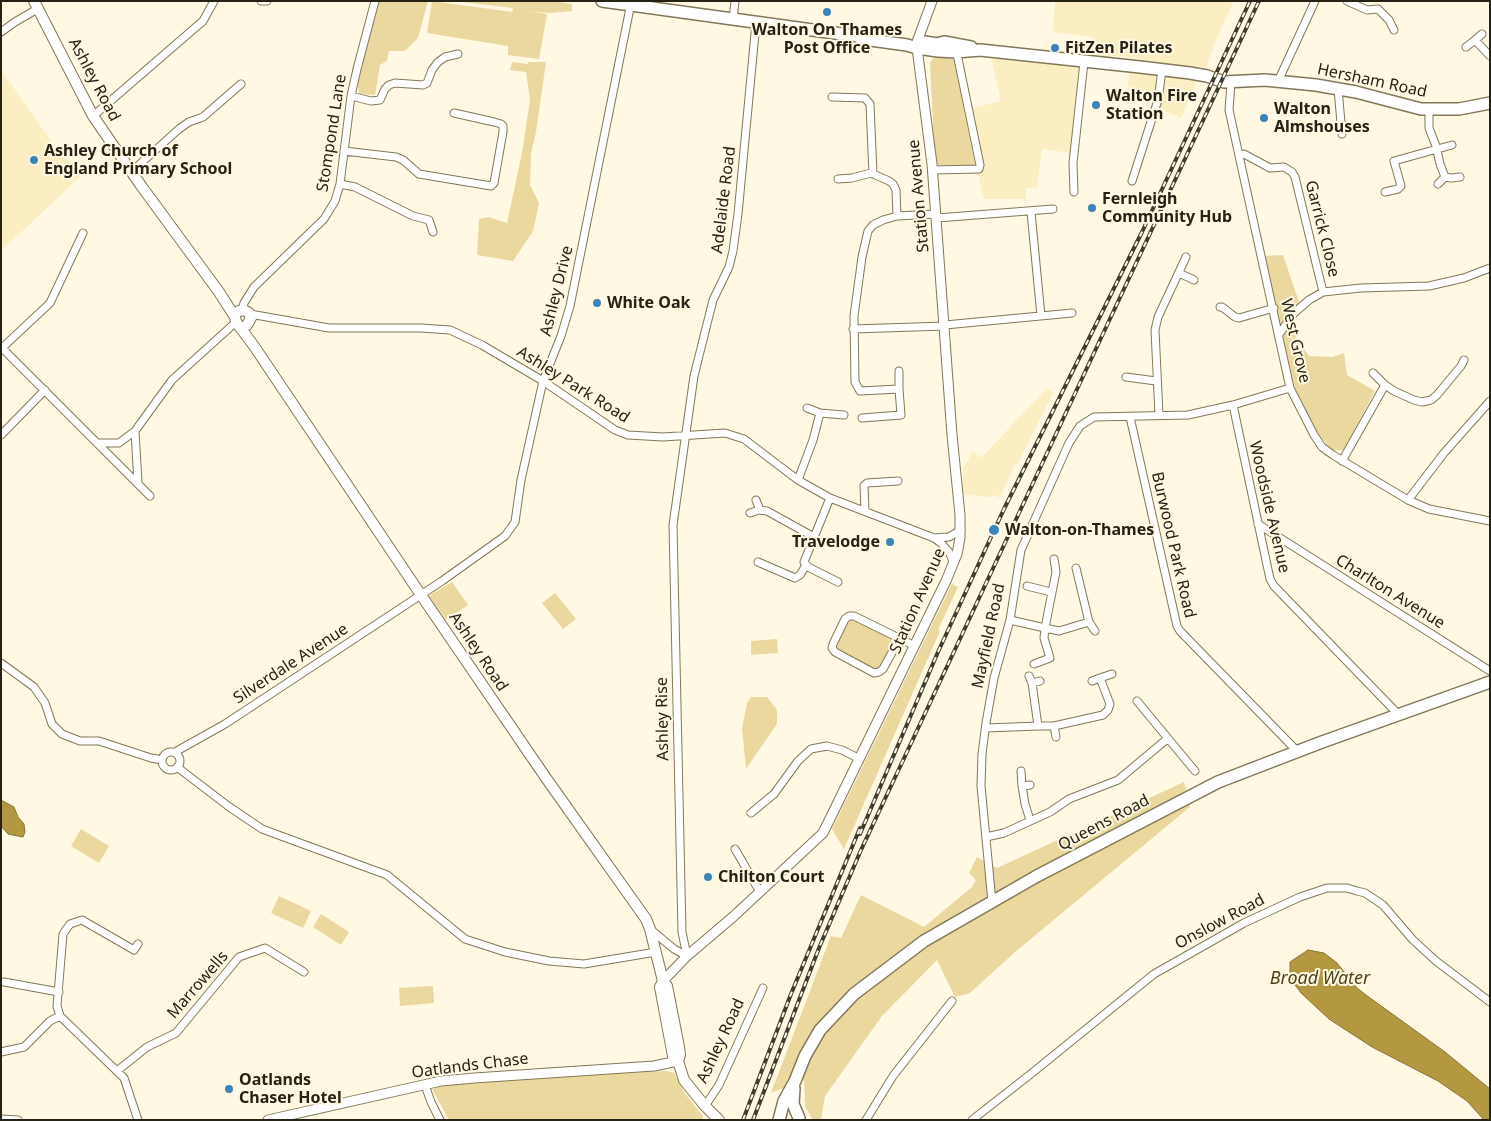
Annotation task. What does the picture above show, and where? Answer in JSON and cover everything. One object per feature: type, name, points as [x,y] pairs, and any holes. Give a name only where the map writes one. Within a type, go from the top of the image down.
[{"type":"main road","name":"Hersham Road","points":[[602,1],[632,3],[733,20],[856,35],[863,39],[1162,70],[1207,76],[1231,83],[1251,80],[1338,89],[1370,95],[1412,108],[1429,110],[1459,109],[1490,102]]},
{"type":"main road","name":"Ashley Road","points":[[36,3],[94,116],[131,172],[219,292],[243,317],[254,346],[420,595],[546,778],[638,907],[650,929],[656,952],[663,981],[660,987],[674,1056],[684,1080],[719,1120]]},
{"type":"main road","name":"Queens Road","points":[[780,1120],[784,1101],[811,1044],[833,1015],[854,994],[924,941],[1037,876],[1218,782],[1398,714],[1490,682]]},
{"type":"main road","name":"Queens Road","points":[[795,1081],[793,1104],[801,1119]]},
{"type":"main road","points":[[780,1120],[794,1116],[801,1119]]},
{"type":"street","points":[[94,116],[203,21],[214,1]]},
{"type":"street","points":[[261,1],[267,1]]},
{"type":"street","name":"Stompond Lane","points":[[243,317],[244,303],[254,287],[324,219],[335,202],[340,184],[357,68],[375,1]]},
{"type":"street","points":[[733,20],[735,1]]},
{"type":"street","points":[[921,45],[932,1]]},
{"type":"street","points":[[921,45],[936,1]]},
{"type":"street","points":[[1280,82],[1280,77],[1315,1]]},
{"type":"street","points":[[1347,1],[1366,10],[1378,9],[1389,20],[1394,30]]},
{"type":"street","points":[[1,32],[36,3]]},
{"type":"street","name":"Ashley Drive","points":[[420,595],[506,536],[515,522],[521,480],[543,381],[561,336],[570,306],[632,3]]},
{"type":"street","name":"Adelaide Road","points":[[686,435],[694,376],[707,322],[713,300],[733,252],[756,22]]},
{"type":"street","points":[[1466,47],[1482,34]]},
{"type":"street","points":[[1475,40],[1490,56]]},
{"type":"street","name":"Station Avenue","points":[[663,981],[687,956],[823,833],[954,563],[961,530],[921,45]]},
{"type":"street","points":[[932,170],[979,169],[980,165],[956,48]]},
{"type":"street","points":[[352,96],[371,101],[380,100],[385,89],[394,83],[422,85],[427,83],[432,70],[438,62],[445,57],[458,54]]},
{"type":"street","points":[[1074,192],[1074,155],[1084,62]]},
{"type":"street","points":[[1132,181],[1158,100],[1162,70]]},
{"type":"street","name":"West Grove","points":[[1231,83],[1228,96],[1228,110],[1280,333],[1290,388],[1318,441],[1342,461],[1408,500],[1428,509],[1490,521]]},
{"type":"street","points":[[131,172],[179,129],[189,122],[203,117],[241,84]]},
{"type":"street","points":[[1338,89],[1342,134]]},
{"type":"street","points":[[832,97],[865,98],[870,104],[873,174]]},
{"type":"street","points":[[1429,110],[1429,128],[1446,177]]},
{"type":"street","points":[[344,151],[396,157],[403,160],[418,174],[491,186],[494,182],[503,126],[494,122],[454,114]]},
{"type":"street","points":[[1385,192],[1398,189],[1401,186],[1394,161],[1452,144]]},
{"type":"street","name":"Garrick Close","points":[[1239,155],[1244,154],[1270,168],[1284,167],[1292,172],[1295,177],[1323,292]]},
{"type":"street","points":[[838,179],[873,174],[894,184],[896,190],[896,216]]},
{"type":"street","points":[[1446,177],[1460,177]]},
{"type":"street","points":[[1438,184],[1446,177]]},
{"type":"street","points":[[340,184],[355,187],[413,216],[429,220],[433,232]]},
{"type":"street","points":[[898,389],[864,391],[856,386],[853,329],[862,257],[868,231],[873,225],[896,216],[1031,212],[1053,209]]},
{"type":"street","points":[[1031,212],[1041,316]]},
{"type":"street","points":[[83,233],[50,303],[2,348],[150,496]]},
{"type":"street","points":[[1158,415],[1154,330],[1186,257]]},
{"type":"street","name":"Garrick Close","points":[[1280,333],[1294,313],[1309,300],[1323,292],[1361,288],[1429,286],[1464,278],[1490,268]]},
{"type":"street","points":[[1179,272],[1194,280]]},
{"type":"street","points":[[1220,307],[1239,318],[1274,308]]},
{"type":"street","points":[[853,329],[945,325],[1072,313]]},
{"type":"street","name":"Ashley Park Road","points":[[243,317],[268,316],[329,328],[421,328],[450,330],[482,345],[543,381],[615,430],[628,435],[663,437],[717,433],[736,435],[798,480],[830,498],[934,538],[949,552],[954,563]]},
{"type":"street","points":[[97,443],[119,443],[135,431],[172,380],[243,317]]},
{"type":"street","points":[[1373,373],[1385,385],[1414,400],[1422,402],[1430,400],[1461,366],[1464,360]]},
{"type":"street","points":[[862,418],[900,415],[899,371]]},
{"type":"street","points":[[1126,377],[1156,381]]},
{"type":"street","points":[[1342,461],[1385,385]]},
{"type":"street","name":"Mayfield Road","points":[[992,902],[981,786],[982,754],[994,678],[1010,620],[1018,559],[1023,541],[1069,443],[1080,426],[1090,418],[1109,415],[1130,417],[1188,415],[1233,405],[1290,388]]},
{"type":"street","points":[[1,435],[45,390]]},
{"type":"street","points":[[1408,500],[1444,453],[1490,401]]},
{"type":"street","name":"Woodside Avenue","points":[[1233,405],[1270,579],[1274,586],[1398,714]]},
{"type":"street","points":[[807,408],[820,414],[844,415]]},
{"type":"street","points":[[798,480],[813,440],[820,414]]},
{"type":"street","name":"Burwood Park Road","points":[[1130,417],[1177,626],[1298,752]]},
{"type":"street","points":[[135,431],[138,484]]},
{"type":"street","name":"Ashley Rise","points":[[686,435],[673,524],[682,932],[687,956]]},
{"type":"street","points":[[865,510],[864,486],[867,483],[898,481]]},
{"type":"street","points":[[830,498],[804,562],[806,565],[838,582]]},
{"type":"street","points":[[756,500],[760,510]]},
{"type":"street","points":[[750,513],[760,510],[767,511],[814,537]]},
{"type":"street","name":"Charlton Avenue","points":[[1258,524],[1490,670]]},
{"type":"street","points":[[934,538],[949,537],[961,530]]},
{"type":"street","points":[[1262,539],[1276,536]]},
{"type":"street","points":[[1034,664],[1050,658],[1044,638],[1056,572],[1054,560]]},
{"type":"street","points":[[758,562],[795,578],[800,575],[806,565]]},
{"type":"street","points":[[1076,568],[1089,622],[1095,631]]},
{"type":"street","points":[[1027,586],[1051,592]]},
{"type":"street","name":"Silverdale Avenue","points":[[175,752],[225,724],[420,595]]},
{"type":"street","points":[[900,638],[883,669],[874,673],[835,652],[832,648],[832,644],[845,619],[849,616],[854,616],[900,638],[915,646]]},
{"type":"street","points":[[1010,620],[1059,631],[1089,622]]},
{"type":"street","points":[[1,663],[34,687],[45,703],[52,724],[62,734],[80,741],[99,741],[162,760]]},
{"type":"street","points":[[1092,681],[1112,674]]},
{"type":"street","points":[[986,728],[1054,726],[1103,715],[1108,710],[1110,704],[1100,678]]},
{"type":"street","points":[[1038,726],[1031,680],[1040,681]]},
{"type":"street","points":[[1137,701],[1195,771]]},
{"type":"street","points":[[1054,726],[1056,737]]},
{"type":"street","points":[[986,837],[1004,833],[1050,812],[1069,799],[1118,780],[1167,739]]},
{"type":"street","points":[[751,813],[774,794],[798,761],[811,749],[827,746],[842,750],[860,759]]},
{"type":"street","points":[[175,752],[180,759],[177,767],[169,769],[164,766],[162,760],[166,753],[175,752]]},
{"type":"street","points":[[177,767],[262,829],[387,875],[465,939],[505,952],[532,958],[584,964],[656,952]]},
{"type":"street","points":[[1021,771],[1026,786],[1024,804],[1030,820]]},
{"type":"street","points":[[735,849],[760,892]]},
{"type":"street","name":"Onslow Road","points":[[972,1120],[1154,974],[1244,923],[1300,897],[1326,888],[1346,888],[1365,893],[1383,905],[1413,940],[1436,961],[1490,1002]]},
{"type":"street","points":[[138,944],[134,950],[82,920],[70,924],[63,934],[58,1006],[60,1016],[124,1078],[138,1120]]},
{"type":"street","points":[[650,929],[674,949],[687,956]]},
{"type":"street","name":"Marrowells","points":[[117,1071],[147,1047],[176,1033],[239,957],[265,948],[304,972]]},
{"type":"street","points":[[4,982],[59,992]]},
{"type":"street","name":"Ashley Road","points":[[705,1106],[719,1086],[763,988]]},
{"type":"street","points":[[866,1120],[894,1076],[952,1001]]},
{"type":"street","points":[[1,1052],[24,1047],[50,1021],[60,1016]]},
{"type":"street","name":"Oatlands Chase","points":[[268,1120],[426,1085],[474,1078],[654,1066],[678,1062]]},
{"type":"street","points":[[426,1085],[431,1102],[440,1120]]},
{"type":"street","points":[[1,1118],[18,1120]]},
{"type":"shaded area","points":[[375,1],[428,1],[418,38],[405,51],[389,51],[387,61],[380,65],[375,95],[359,94],[357,69]]},
{"type":"shaded area","points":[[432,1],[512,12],[513,8],[454,1],[552,1],[572,4],[572,11],[550,13],[529,11],[547,14],[539,59],[508,55],[508,46],[427,33]]},
{"type":"shaded area","points":[[1055,1],[1234,1],[1215,42],[1206,68],[1138,58],[1091,57],[1092,37],[1053,32]]},
{"type":"shaded area","points":[[991,57],[1079,67],[1070,153],[1042,149],[1037,187],[1026,188],[1026,199],[984,199],[978,173],[972,108],[1001,101]]},
{"type":"shaded area","points":[[933,58],[949,58],[954,60],[975,165],[935,165],[930,63]]},
{"type":"shaded area","points":[[512,62],[528,64],[528,62],[546,62],[531,154],[530,185],[539,203],[533,231],[513,261],[477,255],[479,219],[488,217],[507,223],[522,153],[530,100],[526,72],[510,70]]},
{"type":"shaded area","name":"Ashley Church of England Primary School","points":[[1,70],[54,145],[81,176],[1,251]]},
{"type":"shaded area","points":[[1129,73],[1198,79],[1181,118],[1159,109],[1155,97],[1127,92]]},
{"type":"shaded area","points":[[1283,255],[1299,302],[1293,327],[1297,339],[1309,356],[1333,357],[1344,353],[1347,375],[1375,391],[1344,450],[1332,450],[1314,429],[1295,388],[1263,256]]},
{"type":"shaded area","points":[[1047,388],[1053,393],[1017,465],[1015,464],[1000,498],[995,495],[988,497],[962,494],[963,468],[973,451],[981,458]]},
{"type":"shaded area","points":[[452,582],[468,605],[446,620],[429,596]]},
{"type":"shaded area","points":[[952,584],[958,587],[844,849],[832,829]]},
{"type":"shaded area","points":[[555,593],[576,619],[563,629],[542,603]]},
{"type":"shaded area","points":[[850,618],[893,639],[894,643],[882,668],[877,671],[834,649],[847,620]]},
{"type":"shaded area","points":[[777,639],[778,653],[751,655],[751,641]]},
{"type":"shaded area","points":[[751,697],[767,697],[777,710],[777,724],[746,769],[742,728],[747,703]]},
{"type":"shaded area","points":[[1184,782],[1190,807],[1015,952],[970,993],[955,997],[937,960],[882,1016],[825,1096],[821,1120],[813,1120],[805,1106],[804,1080],[771,1093],[831,936],[841,938],[861,895],[924,927],[972,887],[976,880],[969,873],[977,857],[997,868]]},
{"type":"shaded area","points":[[81,829],[109,846],[99,863],[71,846]]},
{"type":"shaded area","points":[[279,896],[311,911],[303,928],[271,913]]},
{"type":"shaded area","points":[[321,914],[349,932],[341,945],[313,927]]},
{"type":"shaded area","points":[[433,986],[434,1003],[400,1006],[399,988]]},
{"type":"shaded area","points":[[667,1071],[674,1073],[686,1095],[703,1116],[702,1120],[449,1120],[433,1091],[434,1087],[497,1078]]},
{"type":"water","points":[[1,800],[14,807],[18,817],[24,824],[25,832],[23,837],[8,834],[1,826]]},
{"type":"water","name":"Broad Water","points":[[1308,950],[1324,953],[1337,963],[1357,988],[1445,1052],[1490,1089],[1490,1120],[1484,1120],[1467,1101],[1438,1081],[1372,1047],[1329,1019],[1301,993],[1290,978],[1290,962]]},
{"type":"railway","points":[[860,834],[938,652],[1004,509],[1142,232],[1250,1]]},
{"type":"railway","points":[[753,1120],[819,948],[861,850],[1259,1]]},
{"type":"railway","points":[[743,1120],[791,994],[860,828]]},
{"type":"place","name":"Walton On Thames Post Office","points":[[827,12]]},
{"type":"place","name":"FitZen Pilates","points":[[1055,48]]},
{"type":"place","name":"Walton Fire Station","points":[[1096,105]]},
{"type":"place","name":"Walton Almshouses","points":[[1264,118]]},
{"type":"place","name":"Ashley Church of England Primary School","points":[[34,160]]},
{"type":"place","name":"Fernleigh Community Hub","points":[[1092,208]]},
{"type":"place","name":"White Oak","points":[[597,303]]},
{"type":"place","name":"Walton-on-Thames","points":[[994,530]]},
{"type":"place","name":"Travelodge","points":[[890,542]]},
{"type":"place","name":"Chilton Court","points":[[708,877]]},
{"type":"place","name":"Oatlands Chaser Hotel","points":[[229,1089]]}]
